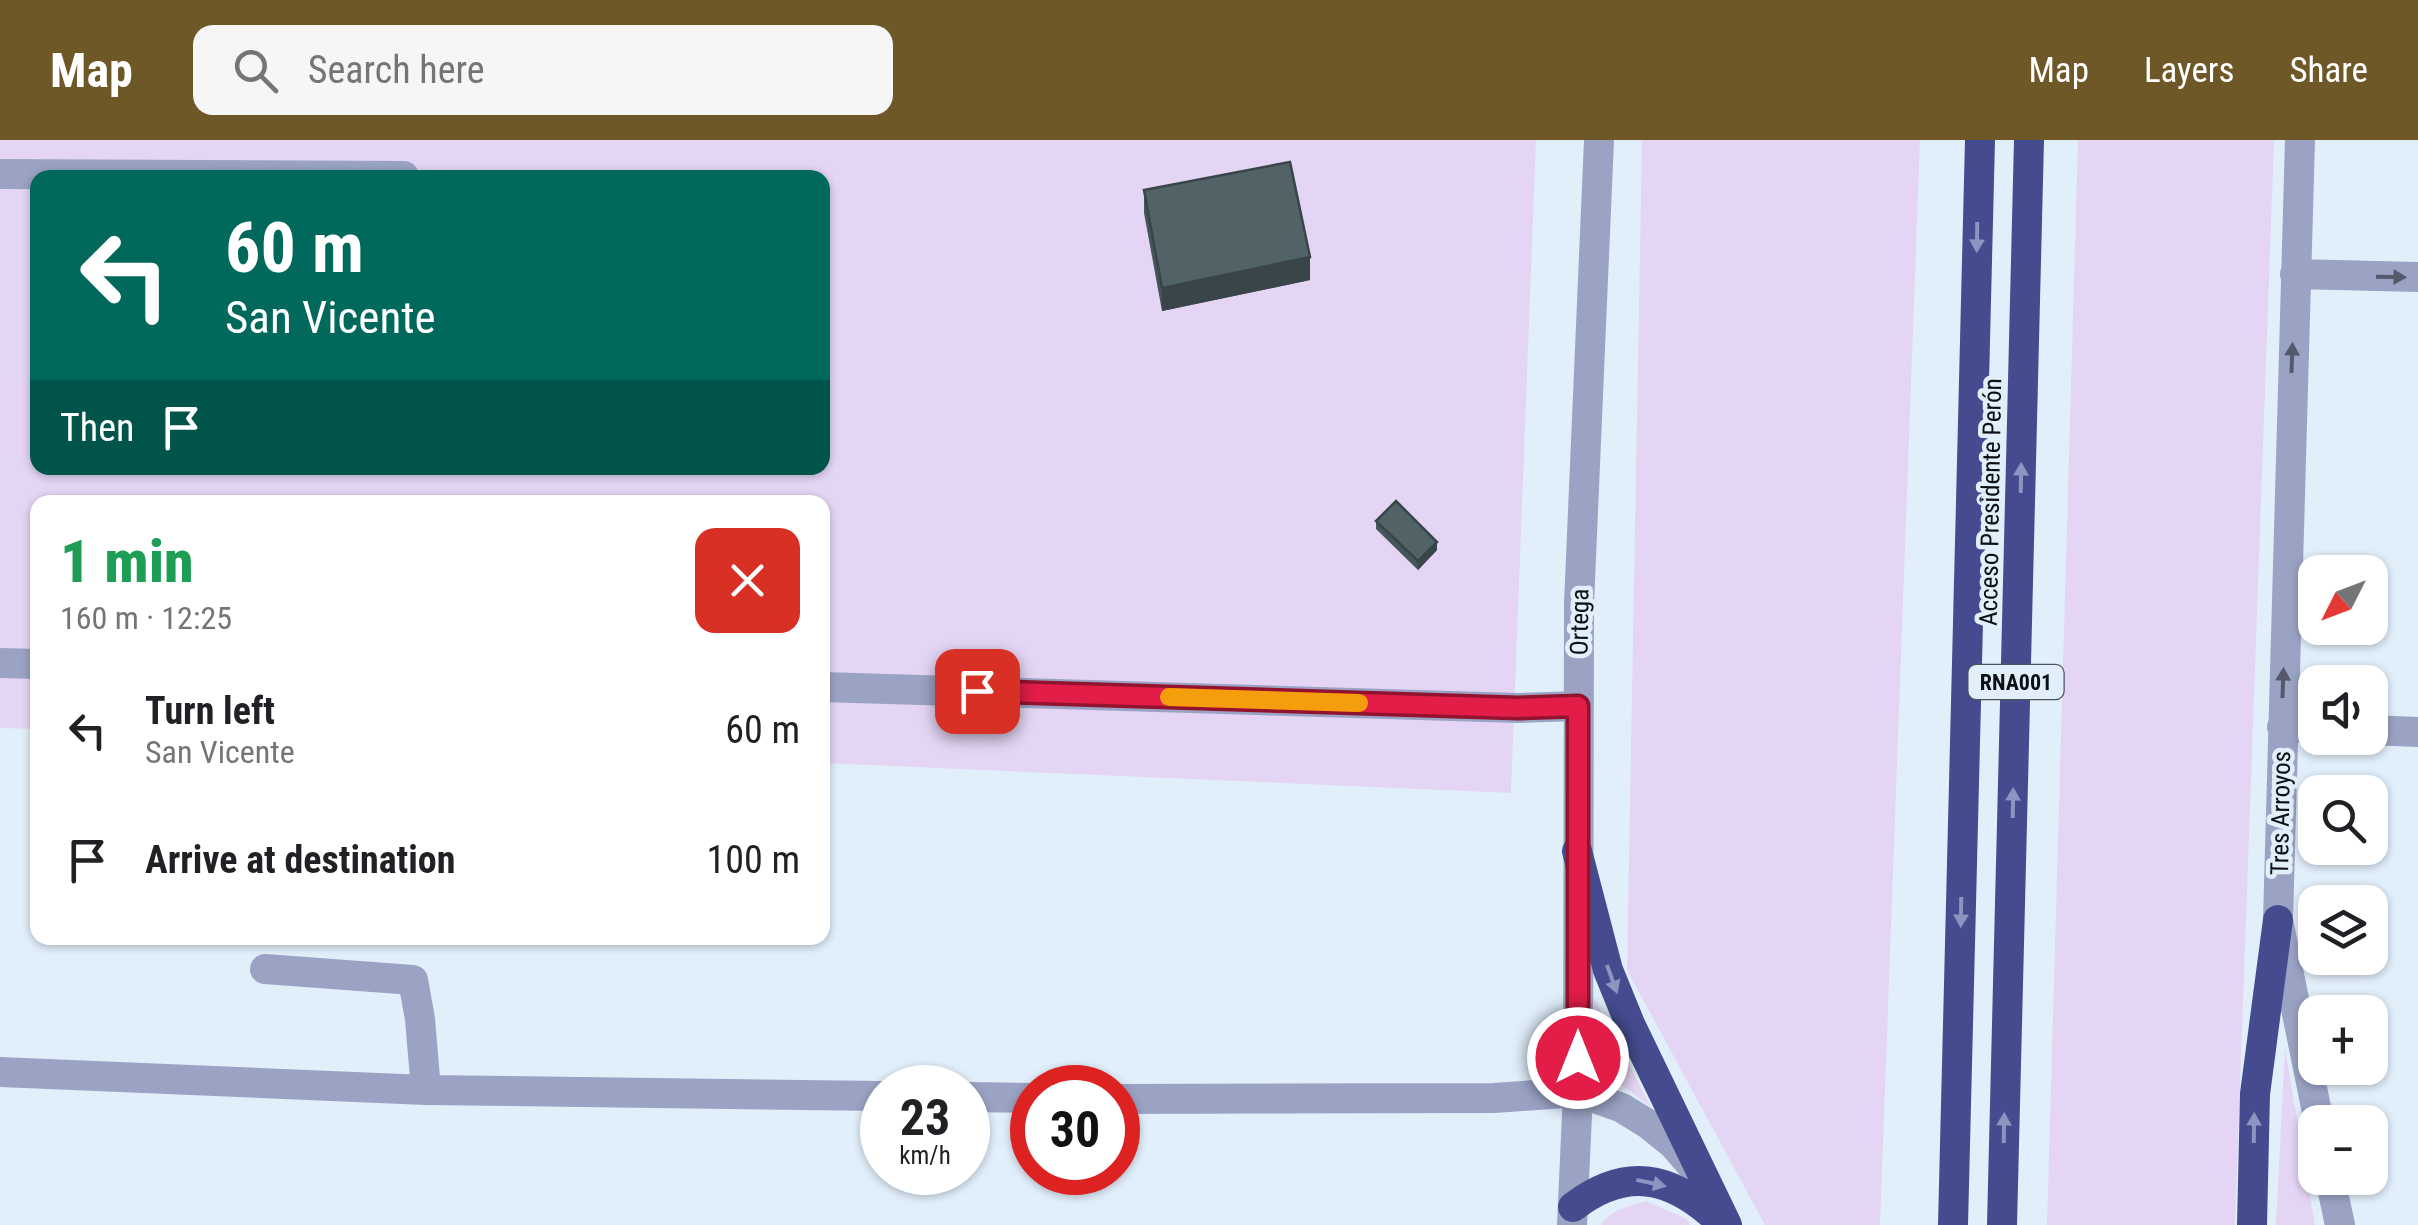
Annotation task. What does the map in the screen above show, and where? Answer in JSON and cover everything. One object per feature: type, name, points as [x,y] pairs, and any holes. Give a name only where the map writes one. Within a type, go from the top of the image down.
[{"type":"highway","name":"Acceso Presidente Perón","points":[[1954,1225],[1980,140]]},
{"type":"highway","name":"Acceso Presidente Perón","points":[[2002,1225],[2029,140]]},
{"type":"highway","points":[[1577,851],[1608,970],[1725,1225]]},
{"type":"highway","points":[[2252,1225],[2254,1094],[2278,920]]},
{"type":"highway","points":[[1573,1216],[1593,1192],[1645,1181],[1682,1192],[1725,1225]]},
{"type":"street","name":"Ortega","points":[[1573,1216],[1578,1092],[1579,604],[1599,140]]},
{"type":"street","name":"Tres Arroyos","points":[[2300,140],[2278,920],[2316,1105]]},
{"type":"street","points":[[0,174],[30,174]]},
{"type":"street","points":[[2294,274],[2418,277]]},
{"type":"street","points":[[0,663],[30,664]]},
{"type":"street","points":[[830,687],[1498,707],[1578,706]]},
{"type":"street","points":[[2282,727],[2298,727]]},
{"type":"street","points":[[2388,731],[2418,732]]},
{"type":"street","points":[[266,969],[414,980],[426,1090]]},
{"type":"street","points":[[0,1072],[426,1090],[860,1096]]},
{"type":"street","points":[[1140,1099],[1494,1098],[1578,1092],[1622,1108],[1648,1124],[1684,1155],[1702,1180]]},
{"type":"street","points":[[2334,1195],[2340,1225]]},
{"type":"shaded area","points":[[0,140],[1536,140],[1511,793],[830,763],[830,495],[30,495],[30,729],[0,728]]},
{"type":"shaded area","points":[[1642,140],[1920,140],[1880,1225],[1765,1225],[1627,970]]},
{"type":"shaded area","points":[[2078,140],[2274,140],[2235,1225],[2047,1225]]},
{"type":"shaded area","points":[[1594,998],[1651,1107],[1594,1065]]},
{"type":"shaded area","points":[[2285,1048],[2298,1125],[2298,1195],[2310,1195],[2315,1225],[2276,1225]]},
{"type":"shaded area","points":[[1646,1201],[1687,1219],[1690,1225],[1601,1225],[1615,1212]]},
{"type":"building","points":[[1290,162],[1310,257],[1162,288],[1144,190]]},
{"type":"building","points":[[1396,501],[1437,542],[1418,561],[1376,521]]},
{"type":"slow traffic","points":[[1169,697],[1359,703]]},
{"type":"route","points":[[977,691],[1518,708],[1578,706],[1578,1058]]}]
